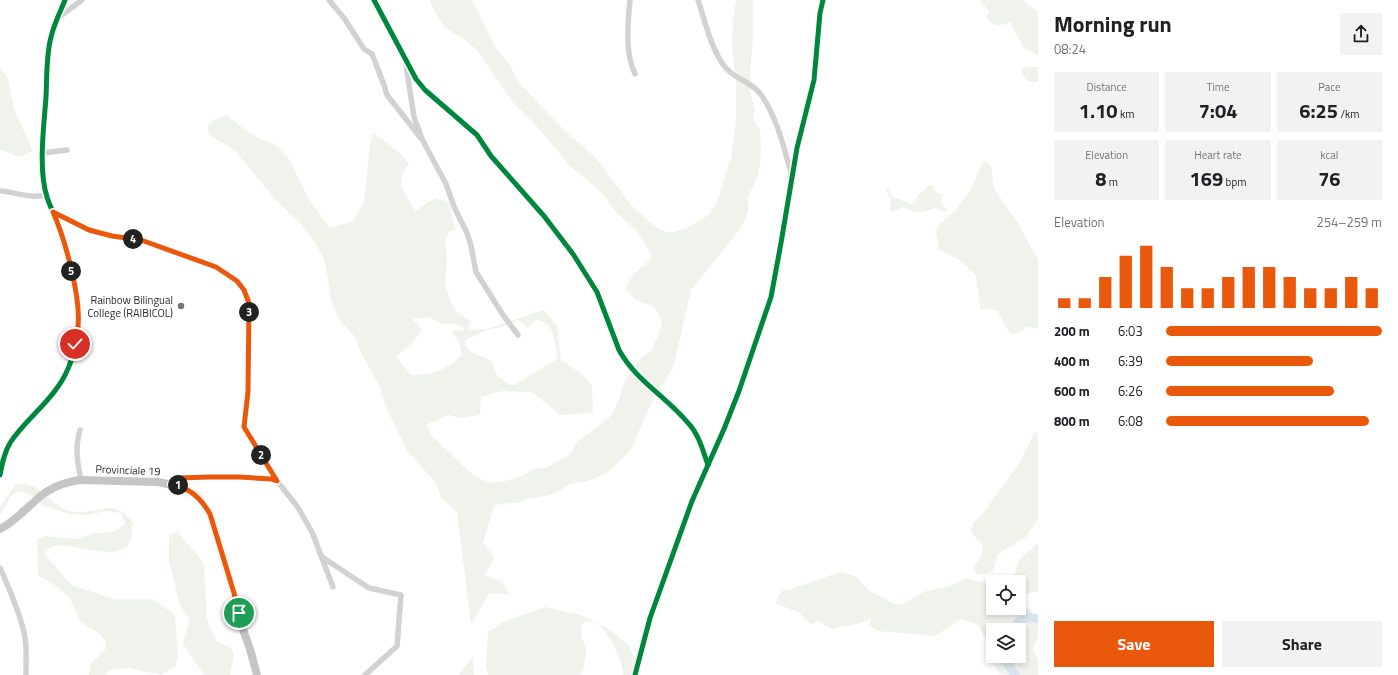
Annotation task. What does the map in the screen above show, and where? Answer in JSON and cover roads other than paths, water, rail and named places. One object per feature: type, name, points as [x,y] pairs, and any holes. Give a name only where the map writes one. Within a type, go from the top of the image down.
[{"type":"main road","name":"Provinciale 19","points":[[0,529],[14,520],[40,496],[64,483],[81,480],[144,480],[182,487],[194,494],[203,503],[210,514],[234,593],[240,622],[250,649],[257,675]]},
{"type":"street","points":[[0,475],[3,460],[9,444],[47,402],[59,386],[69,367],[78,325],[77,300],[65,246],[46,196],[43,153],[48,49],[54,24],[65,0]]},
{"type":"street","points":[[56,19],[82,0]]},
{"type":"street","points":[[329,0],[344,18],[364,49],[372,54],[387,96],[422,139]]},
{"type":"street","points":[[374,0],[416,79],[425,90],[477,135],[491,156],[544,216],[573,254],[597,292],[624,358],[642,380],[655,390],[688,423],[699,439],[708,465]]},
{"type":"street","points":[[630,0],[628,16],[630,60],[635,74]]},
{"type":"street","points":[[698,0],[708,30],[721,61],[729,72],[751,85],[761,95],[783,142],[792,177]]},
{"type":"street","points":[[635,675],[650,618],[692,501],[739,391],[771,296],[800,132],[814,80],[820,13],[823,0]]},
{"type":"street","points":[[405,59],[414,117],[422,139],[446,184],[455,210],[467,233],[476,272],[502,315],[518,335]]},
{"type":"street","points":[[43,153],[67,150]]},
{"type":"street","points":[[0,191],[27,196],[46,196]]},
{"type":"street","points":[[53,212],[89,230],[112,236],[141,240],[216,267],[237,281],[244,290],[249,303],[248,392],[244,427],[277,481],[297,506],[308,525],[322,556],[333,587]]},
{"type":"street","points":[[80,430],[76,450],[81,480]]},
{"type":"street","points":[[171,484],[177,478],[210,477],[239,477],[271,479],[277,481]]},
{"type":"street","points":[[322,556],[369,588],[401,595],[397,646],[365,675]]},
{"type":"street","points":[[0,568],[23,626],[25,638],[26,675]]},
{"type":"waterway","points":[[1017,623],[1028,617],[1038,619]]},
{"type":"waterway","points":[[1007,663],[1015,675]]},
{"type":"place","name":"Rainbow Bilingual College (RAIBICOL)","points":[[181,306]]}]
